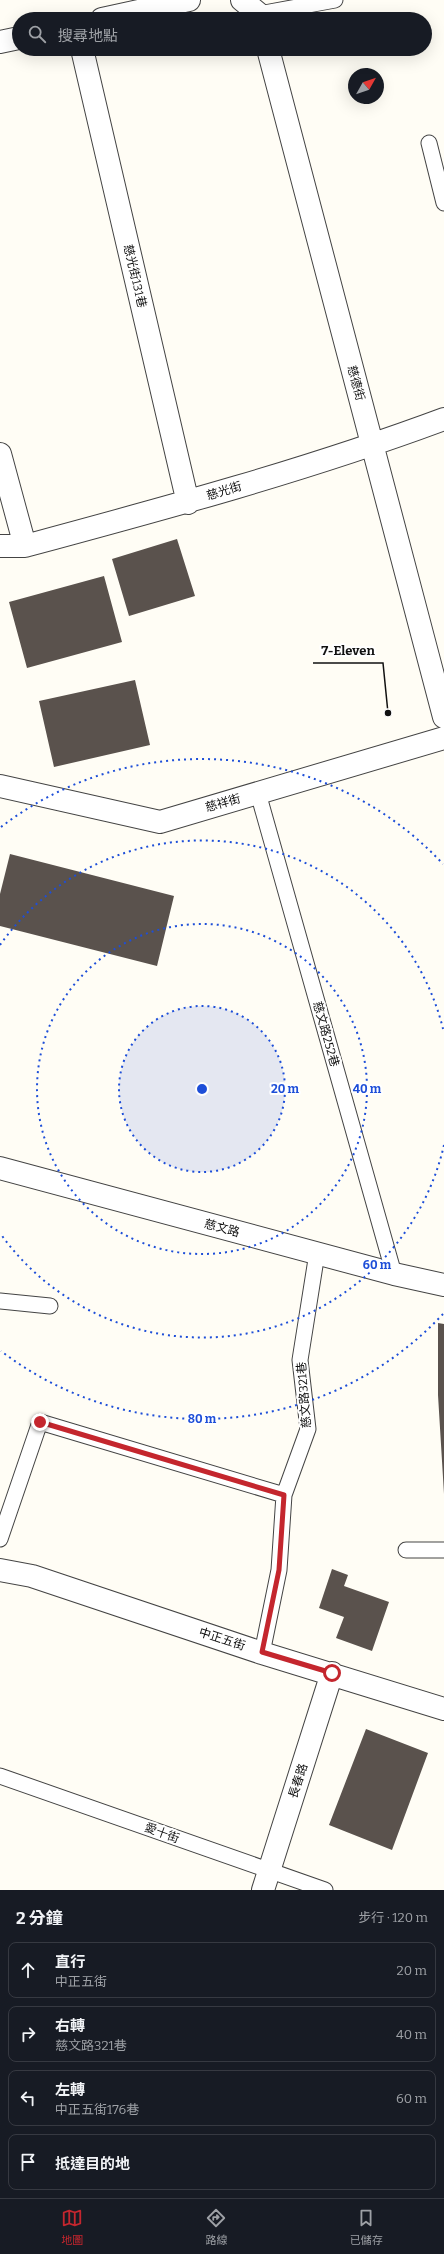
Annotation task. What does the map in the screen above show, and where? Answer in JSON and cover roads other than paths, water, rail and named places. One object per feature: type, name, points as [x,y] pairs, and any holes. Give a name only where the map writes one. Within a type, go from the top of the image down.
[{"type":"street","points":[[134,12],[189,0]]},
{"type":"street","points":[[242,0],[255,12]]},
{"type":"street","points":[[0,42],[12,39]]},
{"type":"street","name":"慈光街131巷","points":[[84,56],[188,502]]},
{"type":"street","name":"慈德街","points":[[270,56],[444,716]]},
{"type":"street","name":"慈光街","points":[[0,546],[25,546],[188,502],[372,446],[444,419]]},
{"type":"street","points":[[0,454],[25,546]]},
{"type":"street","name":"慈祥街","points":[[0,786],[160,822],[444,738]]},
{"type":"street","name":"慈文路","points":[[0,1168],[394,1274],[444,1285]]},
{"type":"street","name":"中正五街","points":[[0,1570],[32,1576],[262,1652],[444,1709]]},
{"type":"street","name":"長春路","points":[[266,1881],[332,1673]]},
{"type":"lane","points":[[278,12],[335,0]]},
{"type":"lane","points":[[429,143],[444,203]]},
{"type":"lane","name":"慈文路252巷","points":[[258,793],[394,1274]]},
{"type":"lane","name":"慈文路321巷","points":[[262,1652],[279,1570],[284,1495],[308,1429],[300,1360],[318,1253]]},
{"type":"lane","points":[[0,1301],[50,1306]]},
{"type":"lane","points":[[0,1539],[40,1422],[284,1495]]},
{"type":"lane","points":[[406,1550],[444,1550]]},
{"type":"lane","points":[[0,1762],[4,1777]]},
{"type":"lane","name":"愛十街","points":[[4,1777],[266,1881],[325,1890]]},
{"type":"place","name":"7-Eleven","points":[[388,713]]}]
